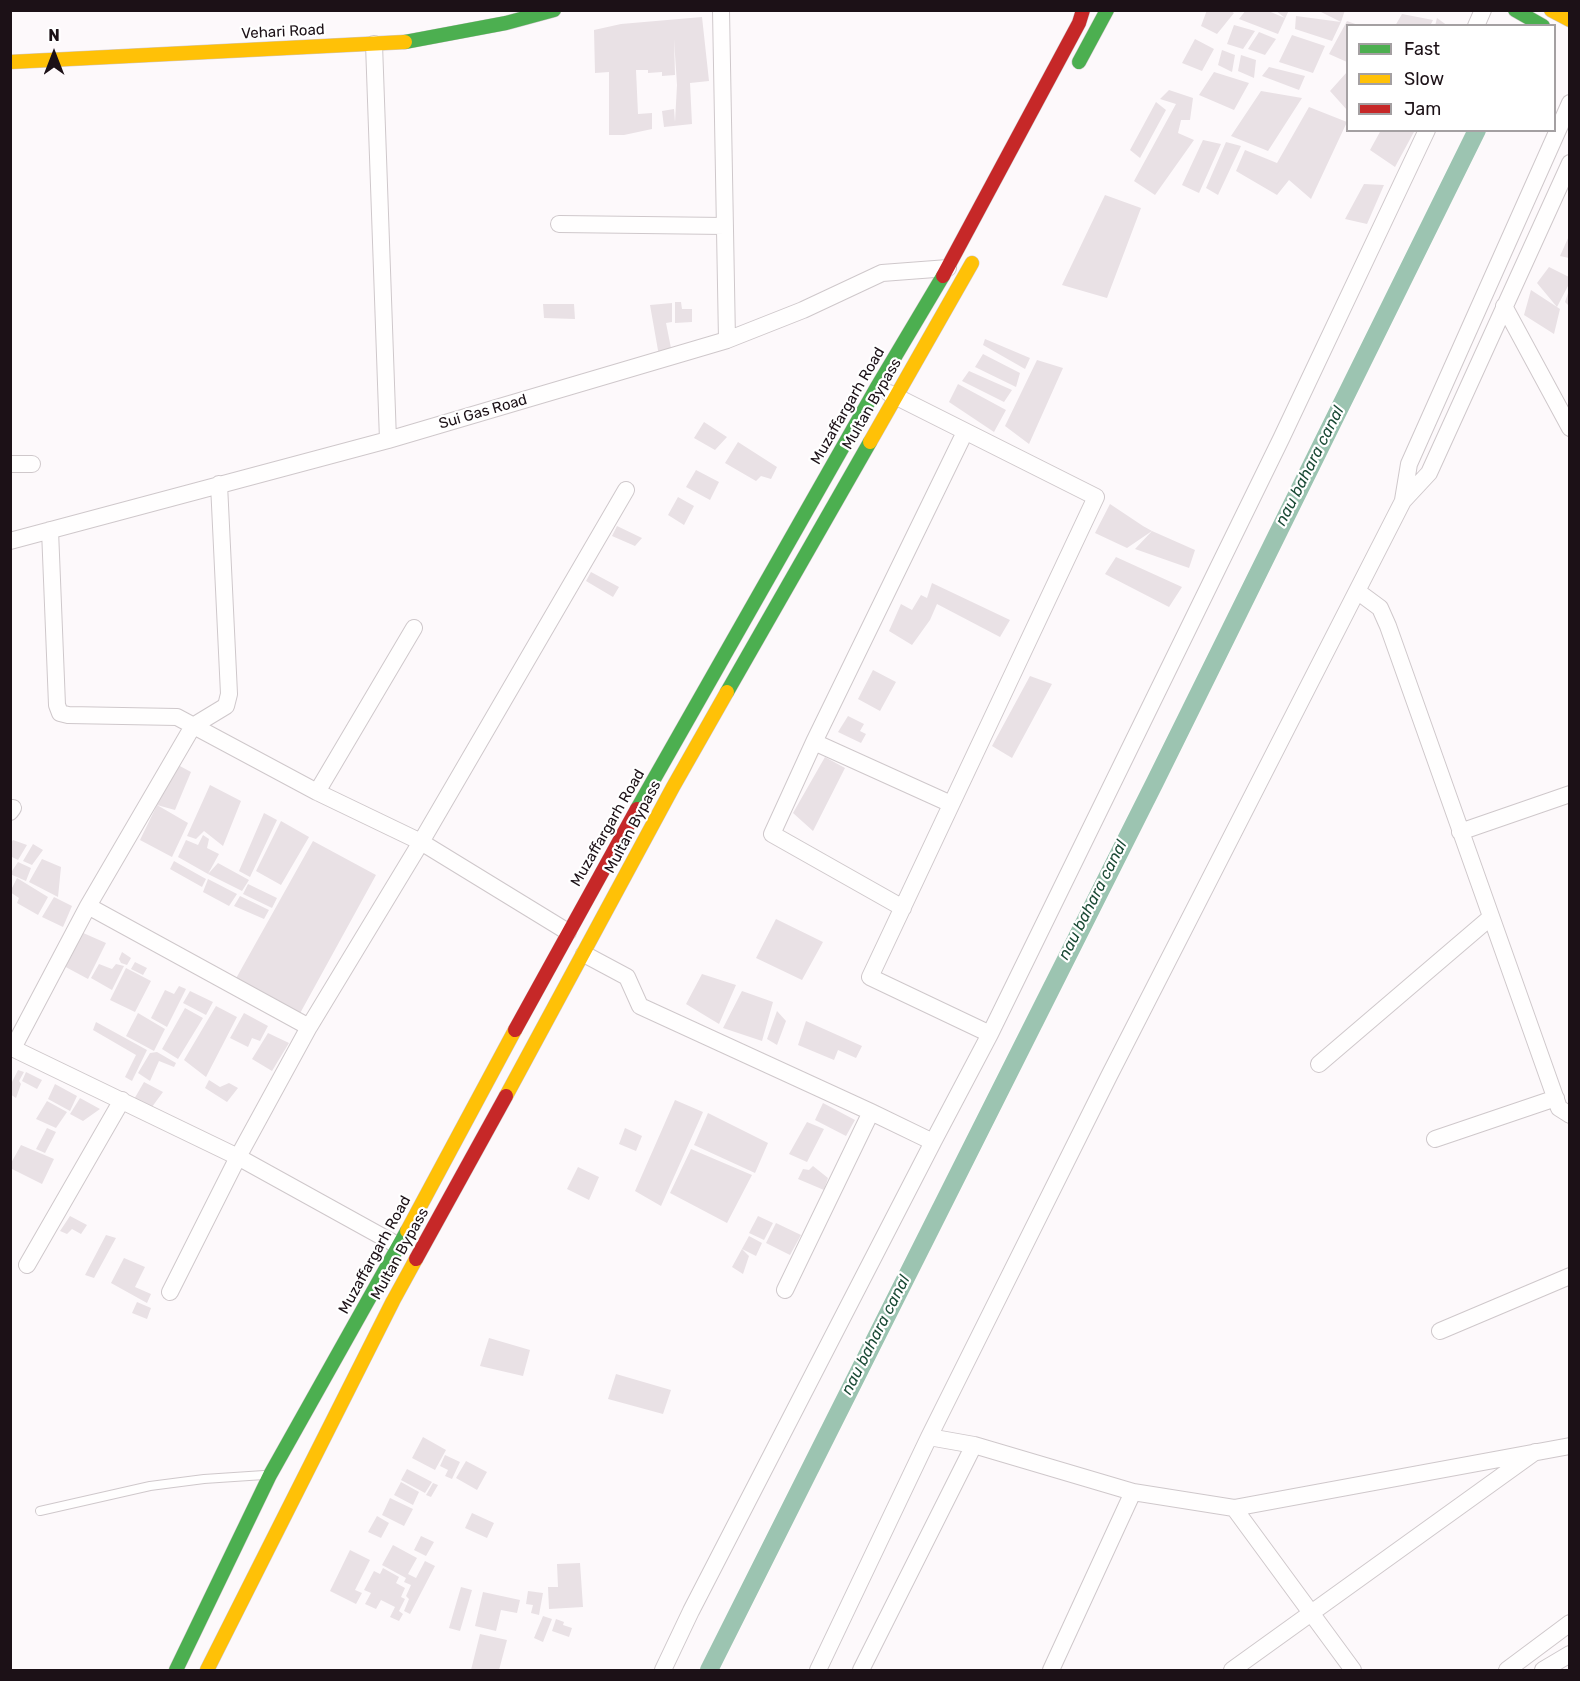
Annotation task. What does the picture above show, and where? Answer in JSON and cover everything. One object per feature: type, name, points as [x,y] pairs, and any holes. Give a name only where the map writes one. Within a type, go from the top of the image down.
[{"type":"main road","name":"Vehari Road","points":[[10,62],[408,42],[506,23],[554,10]]},
{"type":"main road","name":"Muzaffargarh Road","points":[[176,1671],[270,1475],[399,1246],[567,932],[948,268],[1079,23],[1083,10]]},
{"type":"main road","points":[[1074,72],[1107,10]]},
{"type":"main road","points":[[1515,10],[1540,24]]},
{"type":"main road","points":[[1551,10],[1569,20]]},
{"type":"main road","name":"Multan Bypass","points":[[207,1671],[393,1301],[673,787],[980,246]]},
{"type":"street","points":[[721,10],[727,340]]},
{"type":"street","points":[[1477,24],[1484,10]]},
{"type":"street","points":[[374,44],[388,440]]},
{"type":"street","points":[[1403,501],[1409,464],[1569,103]]},
{"type":"street","points":[[663,1671],[691,1611],[990,1034],[1281,439],[1426,132]]},
{"type":"street","points":[[818,1671],[929,1437],[1109,1076],[1403,501],[1429,473],[1567,167],[1543,162]]},
{"type":"street","points":[[1524,206],[1545,216]]},
{"type":"street","points":[[560,224],[725,226]]},
{"type":"street","name":"Sui Gas Road","points":[[10,541],[388,440],[727,340],[803,310],[882,273],[948,268]]},
{"type":"street","points":[[1504,306],[1569,428]]},
{"type":"street","points":[[878,387],[1096,497],[870,977],[990,1034]]},
{"type":"street","points":[[903,908],[772,834],[814,742],[965,432]]},
{"type":"street","points":[[10,464],[32,464]]},
{"type":"street","points":[[219,484],[229,694],[226,706],[193,726],[88,906],[12,1047],[238,1157],[399,1246]]},
{"type":"street","points":[[170,1292],[238,1157],[309,1028],[421,842],[626,490]]},
{"type":"street","points":[[50,530],[57,705],[60,713],[177,717],[317,792],[421,842],[567,932]]},
{"type":"street","points":[[1357,591],[1380,608],[1388,626],[1559,1108],[1569,1115]]},
{"type":"street","points":[[317,792],[414,628]]},
{"type":"street","points":[[814,742],[951,804]]},
{"type":"street","points":[[1460,832],[1569,794]]},
{"type":"street","points":[[88,906],[309,1028]]},
{"type":"street","points":[[1320,1064],[1491,916]]},
{"type":"street","points":[[584,954],[627,977],[640,1006],[933,1142]]},
{"type":"street","points":[[1435,1139],[1556,1098]]},
{"type":"street","points":[[27,1265],[122,1100]]},
{"type":"street","points":[[785,1290],[871,1112]]},
{"type":"street","points":[[1440,1331],[1569,1276]]},
{"type":"street","points":[[929,1437],[974,1445],[1132,1492],[1234,1508],[1569,1446]]},
{"type":"street","points":[[861,1671],[974,1445]]},
{"type":"street","points":[[1232,1671],[1536,1452]]},
{"type":"street","points":[[1051,1671],[1132,1492]]},
{"type":"street","points":[[1234,1508],[1353,1671]]},
{"type":"street","points":[[1507,1671],[1569,1623]]},
{"type":"street","points":[[1543,1671],[1569,1654]]},
{"type":"lane","points":[[40,1511],[150,1486],[204,1479],[270,1475]]},
{"type":"building","points":[[1207,10],[1229,10],[1234,13],[1217,34],[1201,26]]},
{"type":"building","points":[[1246,10],[1266,10],[1285,18],[1275,10],[1289,10],[1278,34],[1239,19]]},
{"type":"building","points":[[1317,10],[1345,10],[1341,22]]},
{"type":"building","points":[[1402,14],[1433,20],[1431,24],[1396,24]]},
{"type":"building","points":[[1296,16],[1341,22],[1332,41],[1295,29]]},
{"type":"building","points":[[702,17],[709,81],[690,83],[692,124],[664,127],[662,111],[674,109],[675,122],[677,85],[674,39],[675,75],[662,76],[662,72],[648,73],[648,70],[636,70],[638,114],[652,113],[652,129],[624,135],[609,135],[609,72],[595,73],[594,30],[621,24]]},
{"type":"building","points":[[1437,18],[1445,24],[1436,24]]},
{"type":"building","points":[[1347,21],[1355,24],[1346,24],[1346,62],[1329,54]]},
{"type":"building","points":[[1234,25],[1255,31],[1243,49],[1227,44]]},
{"type":"building","points":[[1259,32],[1276,39],[1265,55],[1248,49]]},
{"type":"building","points":[[1292,35],[1325,46],[1313,73],[1279,62]]},
{"type":"building","points":[[1195,39],[1214,49],[1202,71],[1182,63]]},
{"type":"building","points":[[1222,50],[1235,55],[1232,72],[1218,65]]},
{"type":"building","points":[[1241,55],[1256,60],[1254,78],[1238,71]]},
{"type":"building","points":[[1269,67],[1305,76],[1299,90],[1262,76]]},
{"type":"building","points":[[1214,72],[1249,83],[1234,110],[1199,95]]},
{"type":"building","points":[[1346,73],[1346,109],[1330,91]]},
{"type":"building","points":[[1169,90],[1193,98],[1190,120],[1181,120],[1178,133],[1194,140],[1155,195],[1134,181],[1176,104],[1160,99]]},
{"type":"building","points":[[1261,91],[1302,98],[1268,151],[1231,136]]},
{"type":"building","points":[[1156,102],[1166,110],[1140,158],[1130,150]]},
{"type":"building","points":[[1309,107],[1346,122],[1311,199],[1289,180],[1277,195],[1236,171],[1245,150],[1277,163]]},
{"type":"building","points":[[1380,132],[1414,132],[1395,167],[1370,150]]},
{"type":"building","points":[[1203,140],[1221,144],[1199,193],[1182,185]]},
{"type":"building","points":[[1226,142],[1241,146],[1218,195],[1206,188]]},
{"type":"building","points":[[1364,184],[1384,185],[1367,224],[1345,219]]},
{"type":"building","points":[[1105,195],[1141,208],[1107,298],[1062,285]]},
{"type":"building","points":[[1569,236],[1569,258],[1560,256]]},
{"type":"building","points":[[1549,267],[1569,277],[1569,284],[1557,307],[1537,283]]},
{"type":"building","points":[[1531,290],[1560,309],[1554,334],[1524,315]]},
{"type":"building","points":[[1569,290],[1569,306],[1565,302]]},
{"type":"building","points":[[675,302],[681,302],[682,309],[692,309],[692,322],[675,323]]},
{"type":"building","points":[[672,303],[672,322],[666,323],[672,353],[659,356],[650,305]]},
{"type":"building","points":[[543,304],[574,304],[575,319],[544,318]]},
{"type":"building","points":[[985,339],[1030,358],[1025,369],[983,345]]},
{"type":"building","points":[[983,354],[1020,373],[1016,387],[975,367]]},
{"type":"building","points":[[1037,360],[1063,368],[1029,444],[1005,426]]},
{"type":"building","points":[[969,371],[1012,390],[1004,402],[962,381]]},
{"type":"building","points":[[958,384],[1006,410],[994,432],[949,402]]},
{"type":"building","points":[[704,422],[727,437],[715,450],[694,438]]},
{"type":"building","points":[[738,442],[777,467],[771,479],[761,476],[756,481],[725,463]]},
{"type":"building","points":[[696,470],[719,482],[710,500],[686,487]]},
{"type":"building","points":[[678,497],[694,506],[684,525],[668,515]]},
{"type":"building","points":[[1110,504],[1152,531],[1127,548],[1095,533]]},
{"type":"building","points":[[617,526],[642,538],[635,546],[612,536]]},
{"type":"building","points":[[1152,531],[1195,550],[1189,568],[1135,549]]},
{"type":"building","points":[[1116,557],[1182,587],[1169,607],[1105,574]]},
{"type":"building","points":[[591,572],[619,587],[613,597],[586,581]]},
{"type":"building","points":[[932,583],[1010,620],[1000,637],[937,604],[930,620],[912,645],[889,631],[901,604],[912,610],[921,595],[927,598]]},
{"type":"building","points":[[873,670],[896,682],[880,711],[858,699]]},
{"type":"building","points":[[1030,676],[1052,684],[1012,758],[992,746]]},
{"type":"building","points":[[848,716],[864,724],[860,731],[866,734],[861,743],[838,732]]},
{"type":"building","points":[[825,757],[845,768],[813,831],[793,813]]},
{"type":"building","points":[[178,765],[191,772],[175,810],[157,805]]},
{"type":"building","points":[[210,785],[241,801],[223,846],[204,831],[196,839],[187,836]]},
{"type":"building","points":[[157,805],[188,823],[172,857],[140,840]]},
{"type":"building","points":[[264,813],[277,820],[250,877],[239,871]]},
{"type":"building","points":[[281,821],[309,837],[281,885],[256,871]]},
{"type":"building","points":[[203,835],[209,839],[207,848],[219,854],[208,874],[178,857],[186,840],[198,845]]},
{"type":"building","points":[[13,840],[27,845],[18,860],[10,856],[10,844]]},
{"type":"building","points":[[313,841],[376,875],[298,1017],[234,982]]},
{"type":"building","points":[[33,844],[43,850],[32,865],[23,861]]},
{"type":"building","points":[[42,859],[61,867],[58,897],[29,882]]},
{"type":"building","points":[[174,861],[206,879],[202,887],[170,869]]},
{"type":"building","points":[[18,862],[31,868],[26,881],[10,874]]},
{"type":"building","points":[[218,863],[249,880],[242,891],[208,874]]},
{"type":"building","points":[[17,878],[48,897],[38,915],[17,903],[19,898],[10,892]]},
{"type":"building","points":[[208,879],[237,894],[229,906],[203,892]]},
{"type":"building","points":[[248,884],[277,898],[272,908],[243,894]]},
{"type":"building","points":[[240,896],[269,910],[264,919],[234,906]]},
{"type":"building","points":[[54,897],[72,906],[63,927],[42,917]]},
{"type":"building","points":[[776,919],[823,942],[802,980],[756,958]]},
{"type":"building","points":[[81,932],[106,943],[88,979],[62,965]]},
{"type":"building","points":[[122,952],[131,958],[127,965],[121,963],[119,959]]},
{"type":"building","points":[[135,962],[147,968],[143,975],[131,969]]},
{"type":"building","points":[[99,964],[112,969],[116,964],[124,966],[112,990],[91,978]]},
{"type":"building","points":[[126,968],[151,981],[135,1012],[110,1000]]},
{"type":"building","points":[[702,974],[736,985],[719,1024],[686,1004]]},
{"type":"building","points":[[179,986],[186,989],[167,1027],[151,1018],[165,990],[174,994]]},
{"type":"building","points":[[190,991],[213,1002],[206,1015],[183,1003]]},
{"type":"building","points":[[742,991],[773,1002],[762,1041],[723,1028]]},
{"type":"building","points":[[216,1006],[237,1017],[206,1077],[184,1060]]},
{"type":"building","points":[[185,1008],[203,1018],[178,1059],[162,1049]]},
{"type":"building","points":[[777,1011],[786,1021],[777,1045],[767,1039]]},
{"type":"building","points":[[138,1013],[165,1029],[154,1051],[126,1036]]},
{"type":"building","points":[[244,1013],[268,1026],[260,1041],[252,1038],[248,1047],[230,1038]]},
{"type":"building","points":[[806,1021],[862,1046],[856,1058],[838,1050],[834,1060],[798,1045]]},
{"type":"building","points":[[96,1022],[147,1050],[132,1081],[125,1077],[136,1055],[93,1030]]},
{"type":"building","points":[[268,1033],[289,1043],[272,1071],[252,1059]]},
{"type":"building","points":[[157,1052],[176,1063],[174,1067],[159,1061],[150,1081],[138,1073],[150,1053]]},
{"type":"building","points":[[18,1070],[24,1072],[19,1081],[21,1084],[16,1098],[10,1094],[10,1086]]},
{"type":"building","points":[[26,1072],[42,1080],[37,1089],[22,1081]]},
{"type":"building","points":[[209,1080],[220,1087],[229,1083],[238,1088],[227,1102],[205,1088]]},
{"type":"building","points":[[144,1082],[163,1092],[149,1111],[133,1101]]},
{"type":"building","points":[[55,1084],[77,1096],[70,1111],[48,1099]]},
{"type":"building","points":[[80,1098],[100,1109],[83,1121],[70,1114]]},
{"type":"building","points":[[675,1100],[703,1112],[661,1206],[635,1191]]},
{"type":"building","points":[[47,1101],[67,1112],[56,1128],[36,1119]]},
{"type":"building","points":[[823,1103],[855,1120],[846,1136],[815,1120]]},
{"type":"building","points":[[708,1113],[768,1143],[755,1173],[694,1145]]},
{"type":"building","points":[[807,1122],[824,1129],[807,1162],[789,1154]]},
{"type":"building","points":[[47,1128],[56,1132],[45,1153],[36,1149]]},
{"type":"building","points":[[625,1128],[642,1136],[636,1151],[619,1144]]},
{"type":"building","points":[[21,1145],[54,1159],[42,1184],[10,1168]]},
{"type":"building","points":[[691,1149],[752,1175],[727,1223],[670,1193]]},
{"type":"building","points":[[813,1166],[828,1178],[824,1190],[798,1179],[803,1169],[809,1170]]},
{"type":"building","points":[[578,1167],[599,1177],[589,1200],[567,1189]]},
{"type":"building","points":[[70,1216],[87,1225],[81,1234],[72,1229],[67,1234],[60,1231]]},
{"type":"building","points":[[758,1216],[773,1223],[764,1240],[749,1233]]},
{"type":"building","points":[[776,1223],[801,1235],[790,1255],[766,1243]]},
{"type":"building","points":[[106,1235],[116,1238],[94,1278],[85,1275]]},
{"type":"building","points":[[749,1236],[762,1243],[756,1256],[742,1249],[749,1256],[743,1274],[732,1267]]},
{"type":"building","points":[[124,1258],[145,1267],[135,1287],[151,1294],[147,1303],[111,1283]]},
{"type":"building","points":[[137,1302],[151,1308],[147,1319],[132,1313]]},
{"type":"building","points":[[489,1338],[530,1350],[523,1376],[480,1366]]},
{"type":"building","points":[[616,1374],[671,1390],[663,1414],[608,1399]]},
{"type":"building","points":[[423,1437],[446,1450],[435,1470],[412,1458]]},
{"type":"building","points":[[445,1455],[460,1462],[452,1479],[445,1476],[448,1470],[440,1466]]},
{"type":"building","points":[[466,1461],[487,1472],[477,1490],[456,1478]]},
{"type":"building","points":[[407,1469],[432,1482],[425,1493],[401,1480]]},
{"type":"building","points":[[401,1482],[419,1492],[413,1505],[394,1495]]},
{"type":"building","points":[[433,1483],[438,1485],[431,1497],[426,1495]]},
{"type":"building","points":[[390,1498],[413,1509],[404,1526],[382,1515]]},
{"type":"building","points":[[472,1513],[494,1523],[487,1538],[465,1528]]},
{"type":"building","points":[[377,1516],[389,1523],[381,1538],[368,1532]]},
{"type":"building","points":[[421,1536],[434,1542],[426,1556],[414,1550]]},
{"type":"building","points":[[393,1545],[417,1558],[408,1574],[416,1578],[425,1561],[435,1566],[410,1614],[404,1611],[409,1599],[406,1596],[411,1585],[404,1582],[406,1578],[382,1565]]},
{"type":"building","points":[[350,1550],[370,1560],[355,1590],[362,1593],[356,1604],[330,1591]]},
{"type":"building","points":[[580,1563],[583,1607],[549,1609],[548,1587],[558,1587],[557,1564]]},
{"type":"building","points":[[383,1568],[399,1577],[396,1583],[405,1588],[401,1597],[405,1599],[399,1611],[403,1614],[399,1621],[390,1617],[395,1607],[381,1600],[376,1609],[365,1604],[371,1593],[364,1590],[374,1571],[380,1574]]},
{"type":"building","points":[[461,1587],[472,1590],[460,1631],[449,1628]]},
{"type":"building","points":[[528,1591],[543,1593],[539,1615],[531,1613],[533,1605],[526,1604]]},
{"type":"building","points":[[483,1592],[520,1600],[517,1613],[501,1610],[496,1631],[475,1626]]},
{"type":"building","points":[[543,1616],[552,1619],[543,1642],[534,1638]]},
{"type":"building","points":[[556,1619],[572,1628],[569,1637],[552,1631]]},
{"type":"building","points":[[480,1634],[507,1640],[499,1670],[471,1670]]},
{"type":"waterway","name":"nau bahara canal","points":[[709,1670],[1155,782],[1476,132]]},
{"type":"traffic: fast","points":[[405,42],[506,23],[554,10]]},
{"type":"traffic: fast","points":[[1079,62],[1107,10]]},
{"type":"traffic: fast","points":[[1515,10],[1540,24]]},
{"type":"traffic: fast","points":[[637,809],[877,387],[943,276]]},
{"type":"traffic: fast","points":[[727,692],[870,442]]},
{"type":"traffic: fast","points":[[176,1670],[270,1475],[407,1231]]},
{"type":"traffic: slow","points":[[1551,10],[1570,20]]},
{"type":"traffic: slow","points":[[10,62],[405,42]]},
{"type":"traffic: slow","points":[[870,442],[972,263]]},
{"type":"traffic: slow","points":[[506,1096],[727,692]]},
{"type":"traffic: slow","points":[[407,1231],[515,1030]]},
{"type":"traffic: slow","points":[[207,1670],[416,1259]]},
{"type":"traffic: jam","points":[[943,276],[1079,23],[1083,10]]},
{"type":"traffic: jam","points":[[515,1030],[637,809]]},
{"type":"traffic: jam","points":[[416,1259],[506,1096]]}]
